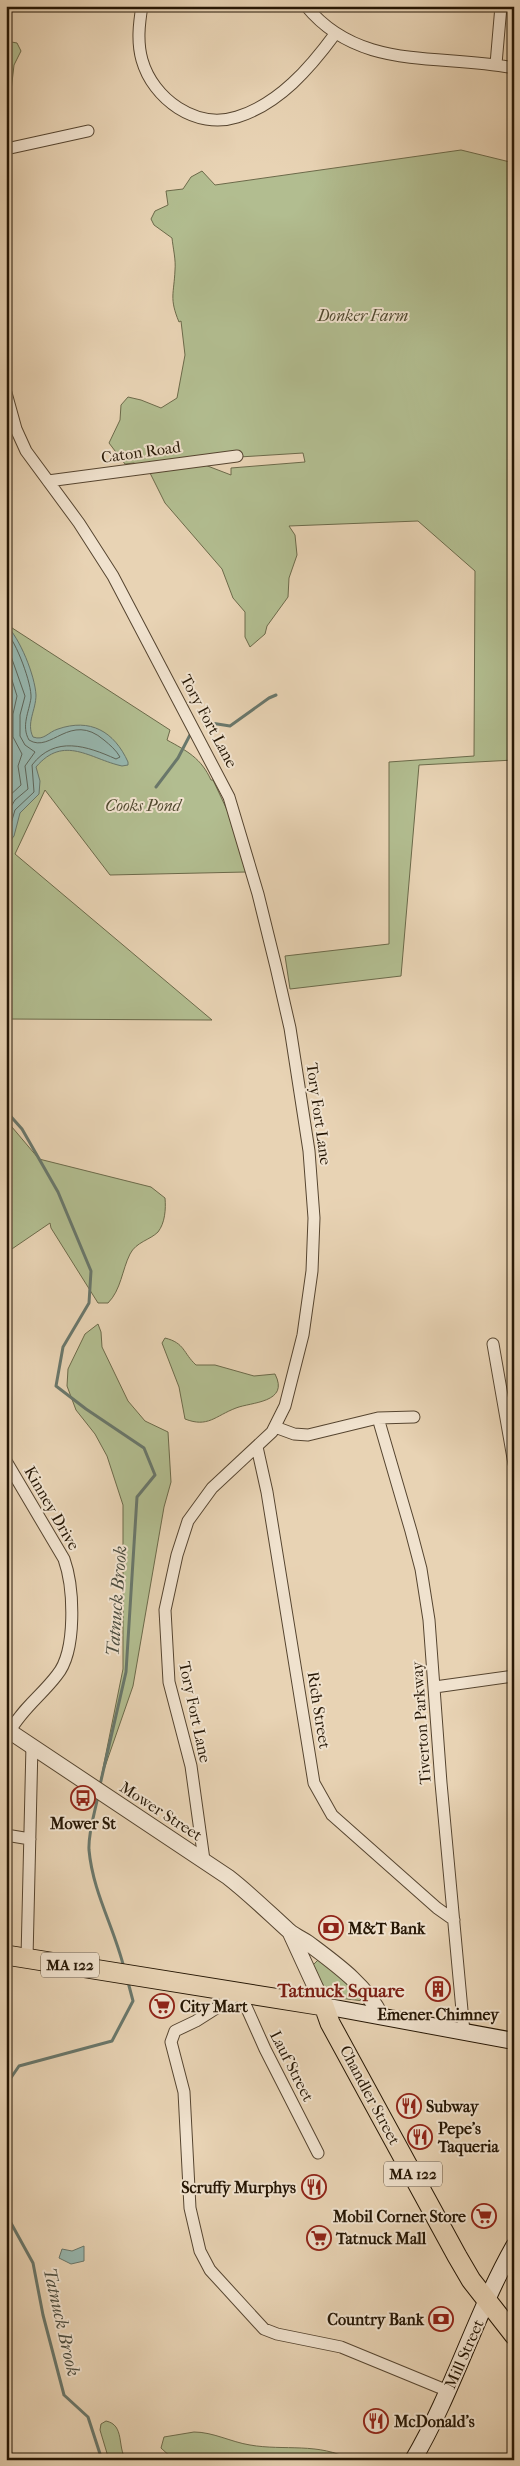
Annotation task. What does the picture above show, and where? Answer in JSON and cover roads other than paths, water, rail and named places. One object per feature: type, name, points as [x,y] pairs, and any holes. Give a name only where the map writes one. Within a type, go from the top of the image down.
[{"type":"main road","name":"MA 122","points":[[6,1955],[324,2006]]},
{"type":"main road","points":[[324,2006],[514,2041]]},
{"type":"main road","name":"Chandler Street","points":[[324,2006],[330,2022],[466,2272],[514,2335]]},
{"type":"main road","name":"Mill Street","points":[[413,2460],[448,2391],[498,2274],[514,2246]]},
{"type":"street","points":[[142,6],[139,43],[144,64],[152,81],[176,107],[186,113],[206,119],[235,118],[266,103],[300,76],[335,34]]},
{"type":"street","points":[[306,6],[335,34],[357,45],[382,53],[496,64],[514,68]]},
{"type":"street","points":[[496,64],[501,6]]},
{"type":"street","points":[[6,149],[88,131]]},
{"type":"street","name":"Tory Fort Lane","points":[[6,393],[18,434],[26,450],[80,523],[113,576],[222,782],[239,826],[276,966],[290,1028],[310,1160],[314,1218],[312,1271],[295,1375],[285,1406],[275,1427],[257,1447],[212,1488],[188,1522],[175,1563],[165,1610],[169,1682],[191,1766],[204,1860]]},
{"type":"street","name":"Caton Road","points":[[48,481],[237,456]]},
{"type":"street","points":[[493,1344],[514,1464]]},
{"type":"street","points":[[275,1427],[294,1434],[308,1435],[378,1418],[414,1417]]},
{"type":"street","name":"Tiverton Parkway","points":[[378,1418],[420,1569],[429,1620],[441,1783],[464,2032]]},
{"type":"street","name":"Rich Street","points":[[257,1447],[267,1492],[314,1783],[332,1815],[437,1908],[454,1920]]},
{"type":"street","name":"Kinney Drive","points":[[6,1461],[64,1559],[69,1576],[70,1595],[70,1632],[65,1663],[56,1677],[7,1728]]},
{"type":"street","points":[[435,1687],[514,1676]]},
{"type":"street","name":"Mower Street","points":[[7,1728],[204,1860],[258,1901],[290,1932],[307,1942],[345,1972],[372,1997],[381,2016]]},
{"type":"street","points":[[27,1958],[32,1746]]},
{"type":"street","points":[[6,1835],[30,1839]]},
{"type":"street","name":"Mower Street","points":[[290,1932],[324,2006]]},
{"type":"street","points":[[240,1993],[196,2021],[175,2031],[171,2036],[172,2049],[184,2095],[190,2208],[200,2251],[210,2270],[264,2329],[277,2334],[340,2347],[448,2391]]},
{"type":"street","name":"Lauf Street","points":[[240,1993],[265,2049],[318,2153]]},
{"type":"water","points":[[6,625],[21,648],[33,678],[36,695],[31,722],[33,737],[40,738],[55,730],[70,726],[91,726],[108,735],[116,742],[128,765],[122,766],[67,750],[46,757],[36,767],[40,781],[39,794],[20,813],[14,836],[6,846],[8,723],[6,718]]},
{"type":"water","points":[[84,2246],[84,2261],[71,2264],[59,2258],[62,2249],[72,2251]]},
{"type":"waterway","points":[[205,726],[211,723],[230,726],[276,695]]},
{"type":"waterway","points":[[156,787],[178,758],[191,733]]},
{"type":"waterway","name":"Tatnuck Brook","points":[[6,1111],[22,1129],[58,1192],[91,1271],[89,1303],[63,1347],[56,1386],[86,1409],[144,1448],[155,1475],[137,1497],[126,1672],[100,1785]]},
{"type":"waterway","name":"Tatnuck Brook","points":[[98,1796],[90,1837],[91,1866],[124,1968]]},
{"type":"waterway","name":"Tatnuck Brook","points":[[6,2085],[19,2066],[112,2041],[133,2001],[128,1982]]},
{"type":"waterway","name":"Tatnuck Brook","points":[[6,2214],[33,2263],[43,2315],[64,2395],[88,2417],[102,2460]]},
{"type":"place","name":"Mower St","points":[[83,1798]]},
{"type":"place","name":"M&T Bank","points":[[331,1928]]},
{"type":"place","name":"Emener Chimney","points":[[438,1989]]},
{"type":"place","name":"City Mart","points":[[162,2006]]},
{"type":"place","name":"Subway","points":[[409,2106]]},
{"type":"place","name":"Pepe's Taqueria","points":[[420,2137]]},
{"type":"place","name":"Scruffy Murphys","points":[[314,2187]]},
{"type":"place","name":"Mobil Corner Store","points":[[484,2216]]},
{"type":"place","name":"Tatnuck Mall","points":[[319,2238]]},
{"type":"place","name":"Country Bank","points":[[441,2319]]},
{"type":"place","name":"McDonald's","points":[[376,2421]]},
{"type":"district","name":"Tatnuck Square","points":[[341,1991]]},
{"type":"park label","name":"Donker Farm","points":[[363,315]]},
{"type":"park label","name":"Cooks Pond","points":[[143,805]]}]
